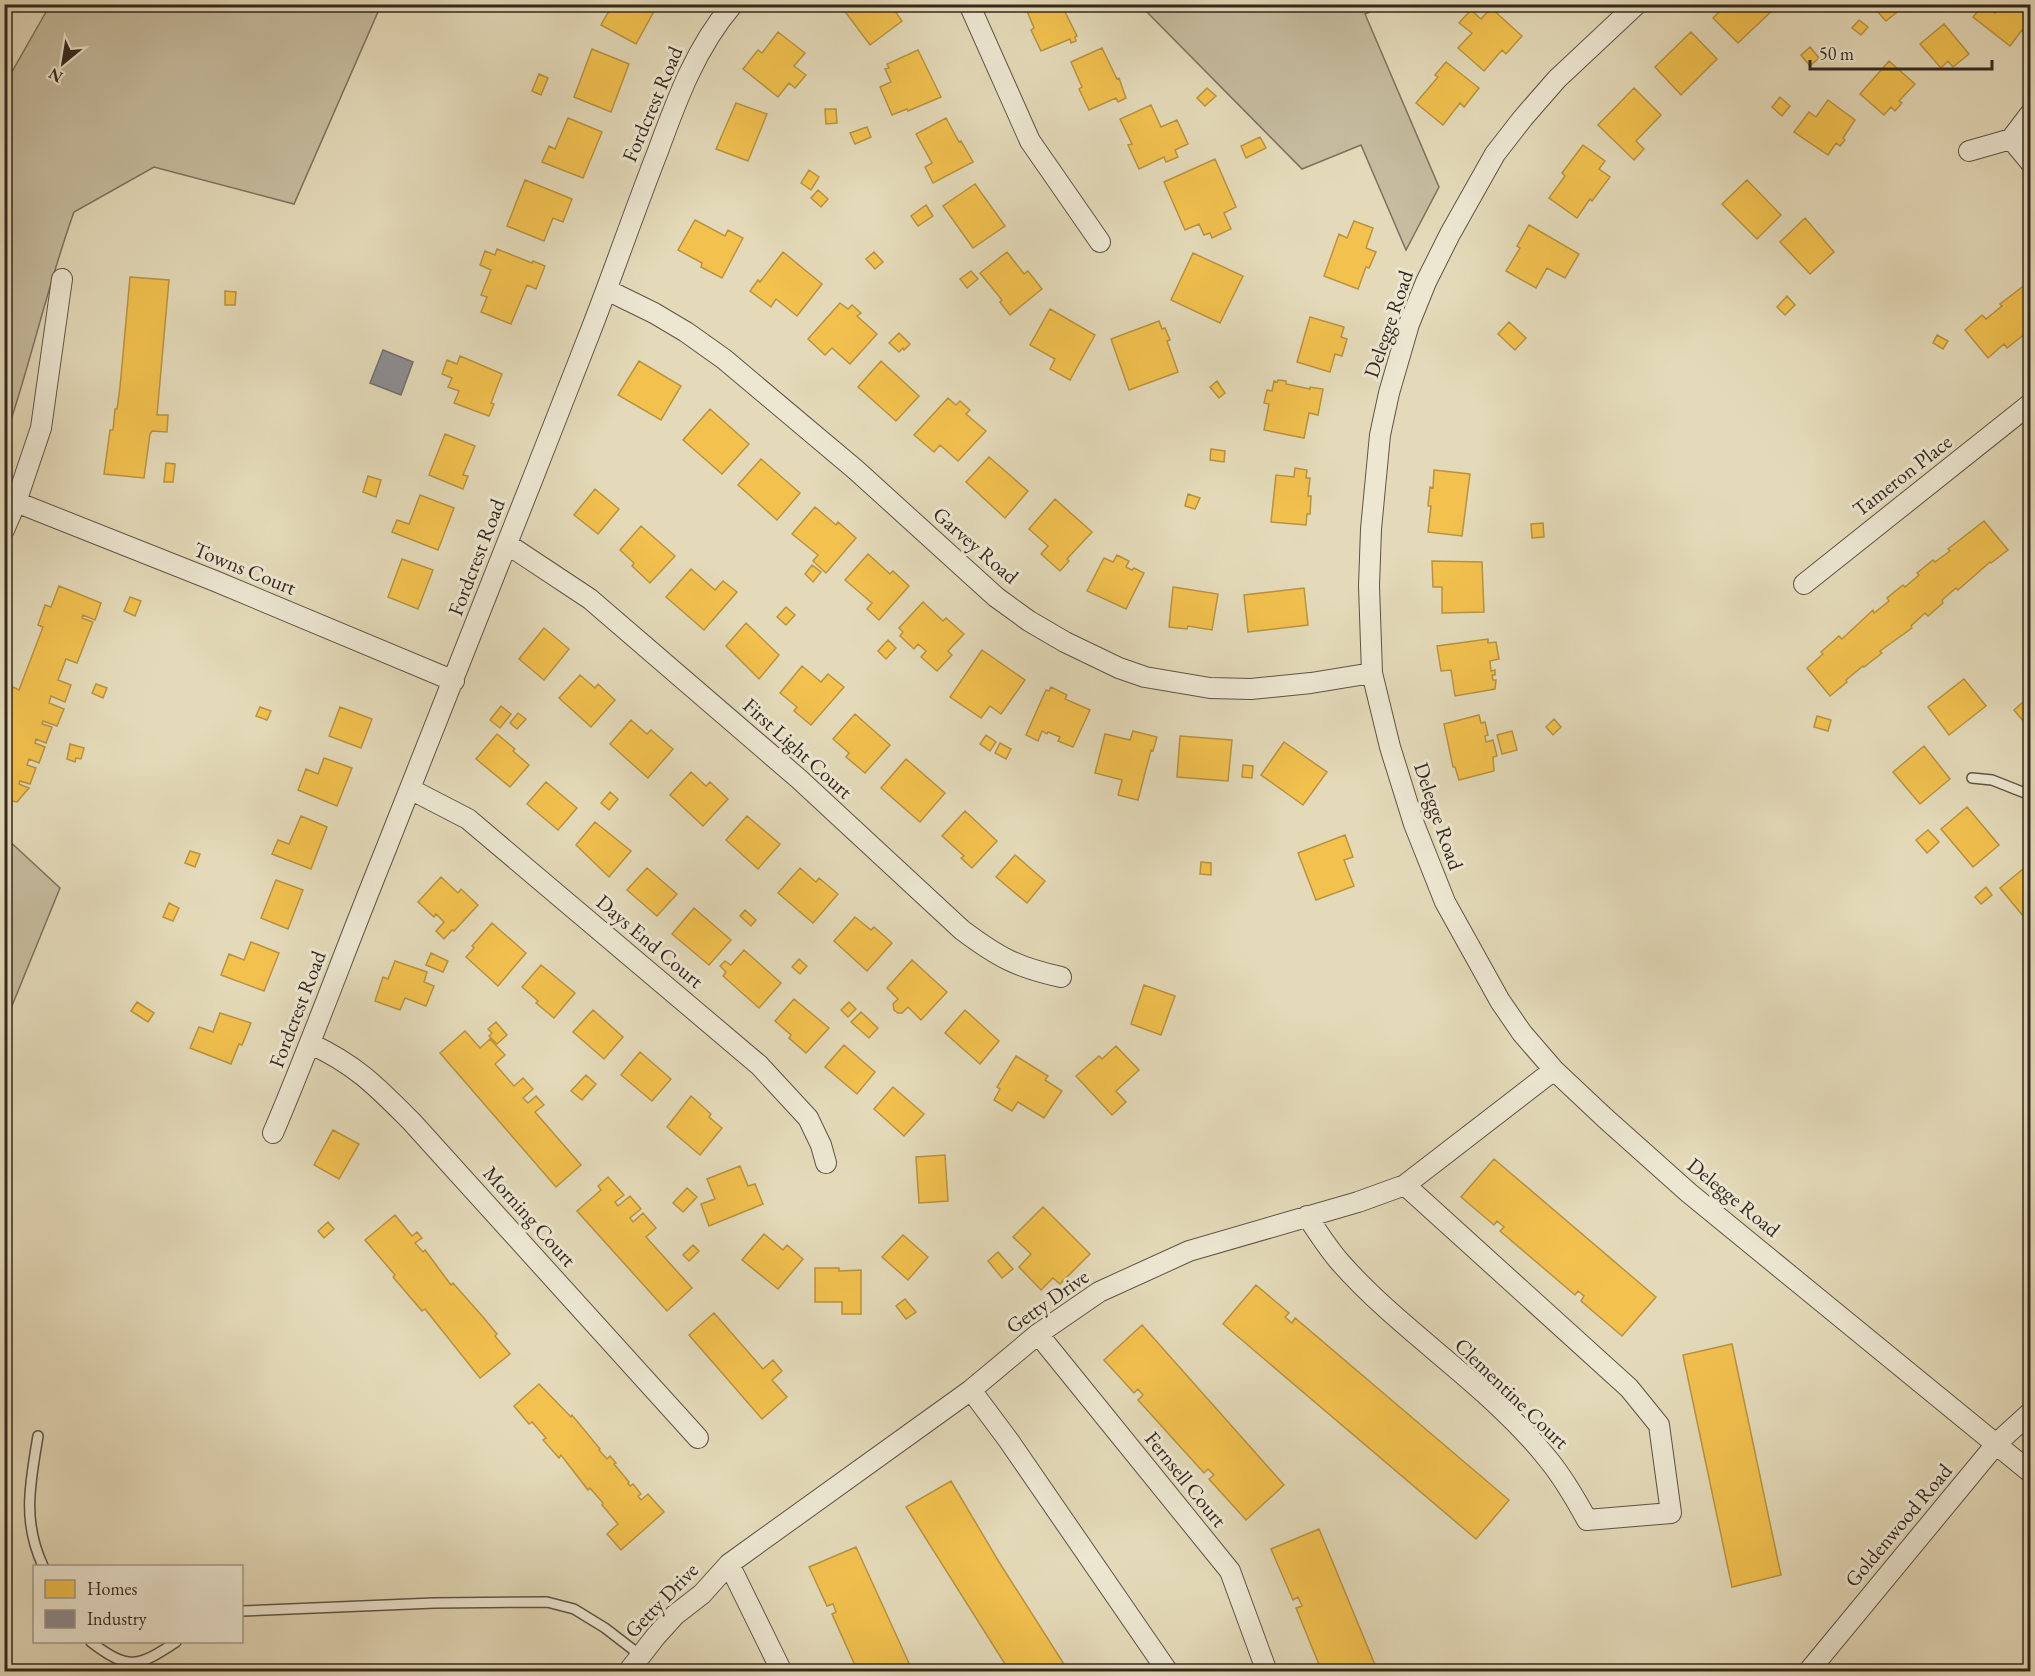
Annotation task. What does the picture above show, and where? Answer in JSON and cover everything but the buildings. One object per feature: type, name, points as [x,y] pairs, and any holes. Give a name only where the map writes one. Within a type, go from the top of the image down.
[{"type":"street","name":"Fordcrest Road","points":[[273,1133],[311,1044],[454,681],[606,290],[682,86],[699,51],[733,4]]},
{"type":"street","points":[[969,4],[1030,141],[1100,242]]},
{"type":"street","name":"Delegge Road","points":[[1637,4],[1557,79],[1495,154],[1450,234],[1426,282],[1409,324],[1389,393],[1380,435],[1371,529],[1372,673],[1390,747],[1414,824],[1445,902],[1500,1001],[1522,1033],[1554,1070],[1689,1193],[2031,1472]]},
{"type":"street","points":[[1969,151],[2011,139],[2031,114]]},
{"type":"street","points":[[2011,139],[2031,162]]},
{"type":"street","points":[[4,530],[41,428],[62,279]]},
{"type":"street","name":"Garvey Road","points":[[606,290],[662,317],[724,358],[856,470],[996,597],[1029,621],[1065,642],[1119,668],[1144,676],[1210,688],[1251,689],[1372,673]]},
{"type":"street","name":"Tameron Place","points":[[1804,584],[2031,404]]},
{"type":"street","name":"Towns Court","points":[[16,502],[215,581],[454,681]]},
{"type":"street","name":"First Light Court","points":[[507,544],[590,598],[799,779],[962,930],[989,950],[1014,963],[1031,970],[1061,977]]},
{"type":"street","name":"Days End Court","points":[[410,789],[468,819],[759,1065],[808,1118],[821,1145],[826,1163]]},
{"type":"street","name":"Morning Court","points":[[311,1044],[340,1058],[362,1074],[411,1121],[698,1438]]},
{"type":"street","name":"Getty Drive","points":[[628,1671],[675,1615],[702,1594],[729,1564],[971,1390],[1038,1334],[1098,1292],[1189,1251],[1358,1202],[1405,1185],[1554,1070]]},
{"type":"street","name":"Clementine Court","points":[[1307,1216],[1337,1259],[1364,1287],[1531,1439],[1560,1474],[1587,1520],[1671,1513],[1659,1425],[1629,1388],[1405,1185]]},
{"type":"street","name":"Fernsell Court","points":[[1038,1334],[1230,1571],[1267,1671]]},
{"type":"street","points":[[971,1390],[1009,1441],[1168,1671]]},
{"type":"street","name":"Goldenwood Road","points":[[1808,1671],[1997,1443],[2031,1413]]},
{"type":"street","points":[[729,1564],[782,1671]]},
{"type":"lane","points":[[1972,778],[1992,780],[2031,795]]},
{"type":"lane","points":[[38,1436],[31,1475],[29,1517],[34,1547],[43,1565]]},
{"type":"lane","points":[[243,1611],[547,1602],[574,1609],[605,1628],[640,1655]]},
{"type":"lane","points":[[94,1643],[122,1661],[139,1662],[150,1659],[173,1643]]},
{"type":"shaded area","points":[[50,5],[381,5],[294,204],[154,167],[74,212],[55,268],[5,438],[5,84]]},
{"type":"shaded area","points":[[1140,5],[1385,5],[1365,14],[1439,187],[1406,250],[1361,145],[1302,169]]},
{"type":"shaded area","points":[[5,837],[60,888],[5,1023]]}]
